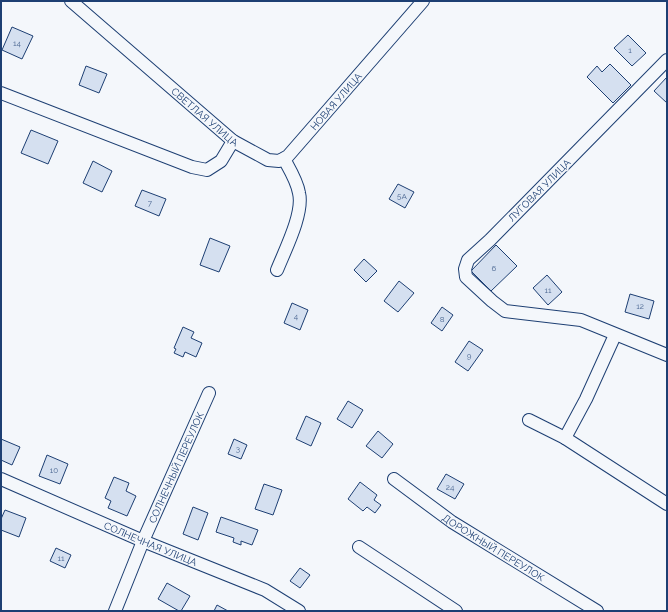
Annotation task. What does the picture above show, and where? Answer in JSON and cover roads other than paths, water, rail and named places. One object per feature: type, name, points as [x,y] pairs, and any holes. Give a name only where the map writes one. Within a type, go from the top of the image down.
[{"type":"street","name":"СВЕТЛАЯ УЛИЦА","points":[[1,93],[192,167],[207,170],[221,161],[233,141],[71,1]]},
{"type":"street","name":"НОВАЯ УЛИЦА","points":[[284,159],[423,1]]},
{"type":"street","name":"ЛУГОВАЯ УЛИЦА","points":[[615,335],[581,320],[505,311],[466,277],[465,269],[468,260],[667,60]]},
{"type":"street","points":[[233,141],[268,160],[279,161],[284,159],[300,194],[300,212],[278,270]]},
{"type":"street","points":[[566,438],[586,399],[615,335],[667,355]]},
{"type":"street","name":"СОЛНЕЧНЫЙ ПЕРЕУЛОК","points":[[116,611],[143,542],[209,393]]},
{"type":"street","points":[[530,420],[566,438],[667,504]]},
{"type":"street","name":"СОЛНЕЧНАЯ УЛИЦА","points":[[1,479],[143,542],[265,590],[299,611]]},
{"type":"street","name":"ДОРОЖНЫЙ ПЕРЕУЛОК","points":[[394,479],[452,522],[597,611]]},
{"type":"street","points":[[359,547],[456,611]]}]
